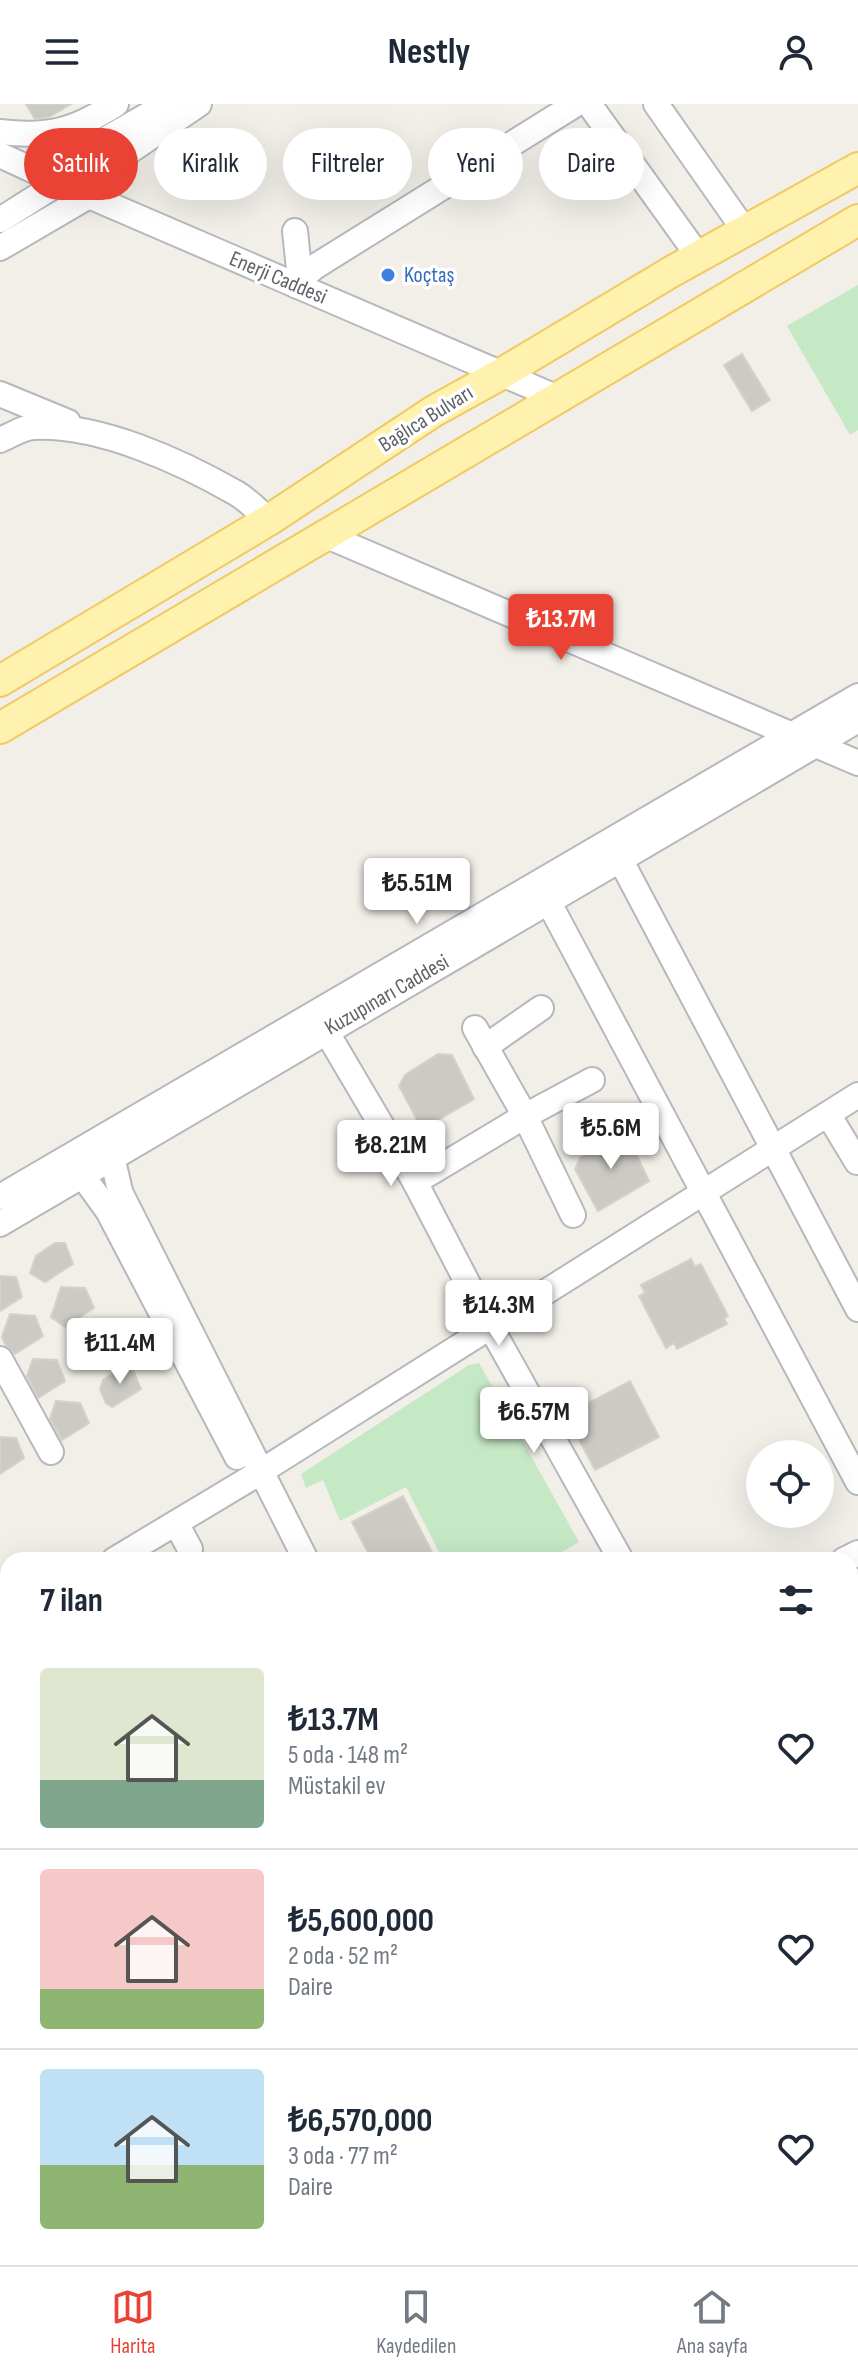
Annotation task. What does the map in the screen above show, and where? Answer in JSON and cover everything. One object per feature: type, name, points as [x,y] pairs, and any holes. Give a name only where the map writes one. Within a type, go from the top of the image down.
[{"type":"main road","name":"Bağlıca Bulvarı","points":[[0,681],[269,520],[434,411],[858,168]]},
{"type":"main road","points":[[0,728],[858,220]]},
{"type":"street","points":[[0,132],[30,135],[64,130],[90,121],[116,104]]},
{"type":"street","points":[[125,128],[167,104]]},
{"type":"street","points":[[138,145],[199,104]]},
{"type":"street","points":[[298,282],[316,266],[576,104]]},
{"type":"street","points":[[589,104],[699,257]]},
{"type":"street","points":[[656,104],[745,231]]},
{"type":"street","name":"Enerji Caddesi","points":[[0,155],[24,166]]},
{"type":"street","points":[[0,220],[32,200]]},
{"type":"street","points":[[0,248],[82,200]]},
{"type":"street","name":"Enerji Caddesi","points":[[99,200],[298,282],[558,398]]},
{"type":"street","points":[[295,231],[298,282]]},
{"type":"street","points":[[0,394],[195,472],[238,495],[269,520]]},
{"type":"street","points":[[0,440],[31,427],[91,432]]},
{"type":"street","points":[[327,536],[858,763]]},
{"type":"street","name":"Kuzupınarı Caddesi","points":[[0,1224],[77,1165],[858,696]]},
{"type":"street","name":"Kuzupınarı Caddesi","points":[[107,1147],[326,1031],[858,720]]},
{"type":"street","points":[[620,859],[858,1309]]},
{"type":"street","points":[[548,901],[858,1482]]},
{"type":"street","points":[[541,1008],[480,1038],[525,1116],[573,1215]]},
{"type":"street","points":[[326,1031],[415,1182],[490,1326],[617,1552]]},
{"type":"street","points":[[415,1182],[592,1080]]},
{"type":"street","points":[[127,1552],[256,1475],[858,1095]]},
{"type":"street","points":[[828,1114],[857,1162]]},
{"type":"street","points":[[107,1147],[121,1194],[256,1475],[285,1552]]},
{"type":"street","points":[[77,1165],[108,1211],[301,1552]]},
{"type":"street","name":"Kuzupınarı Caddesi","points":[[0,1197],[77,1165]]},
{"type":"street","points":[[0,1359],[51,1452]]},
{"type":"street","points":[[176,1523],[190,1549]]},
{"type":"green space","points":[[858,285],[858,430],[850,435],[787,326]]},
{"type":"green space","points":[[479,1363],[579,1542],[562,1552],[439,1552],[406,1487],[340,1521],[323,1480],[306,1488],[301,1474],[469,1365]]},
{"type":"building","points":[[26,104],[71,104],[49,117],[35,119]]},
{"type":"building","points":[[742,354],[770,400],[752,411],[724,365]]},
{"type":"building","points":[[438,1054],[452,1055],[474,1099],[422,1129],[399,1086],[405,1075]]},
{"type":"building","points":[[613,1136],[628,1137],[649,1181],[598,1211],[575,1169],[580,1158]]},
{"type":"building","points":[[55,1243],[65,1243],[73,1264],[45,1282],[30,1273],[36,1256]]},
{"type":"building","points":[[691,1259],[695,1267],[701,1264],[728,1316],[724,1318],[727,1324],[677,1349],[674,1343],[666,1348],[639,1296],[645,1293],[641,1285]]},
{"type":"building","points":[[0,1276],[16,1277],[22,1297],[0,1311]]},
{"type":"building","points":[[61,1287],[85,1288],[94,1308],[65,1327],[51,1317]]},
{"type":"building","points":[[10,1314],[35,1316],[43,1336],[15,1354],[2,1337]]},
{"type":"building","points":[[33,1359],[57,1360],[65,1381],[38,1398],[27,1376]]},
{"type":"building","points":[[122,1368],[132,1368],[141,1389],[112,1407],[106,1403],[100,1390],[103,1380]]},
{"type":"building","points":[[630,1381],[659,1437],[595,1470],[566,1415]]},
{"type":"building","points":[[56,1401],[80,1403],[89,1423],[62,1440],[50,1419]]},
{"type":"building","points":[[0,1437],[16,1438],[24,1458],[0,1474]]},
{"type":"building","points":[[403,1496],[432,1552],[368,1552],[352,1522]]},
{"type":"place","name":"Koçtaş","points":[[388,275]]}]
